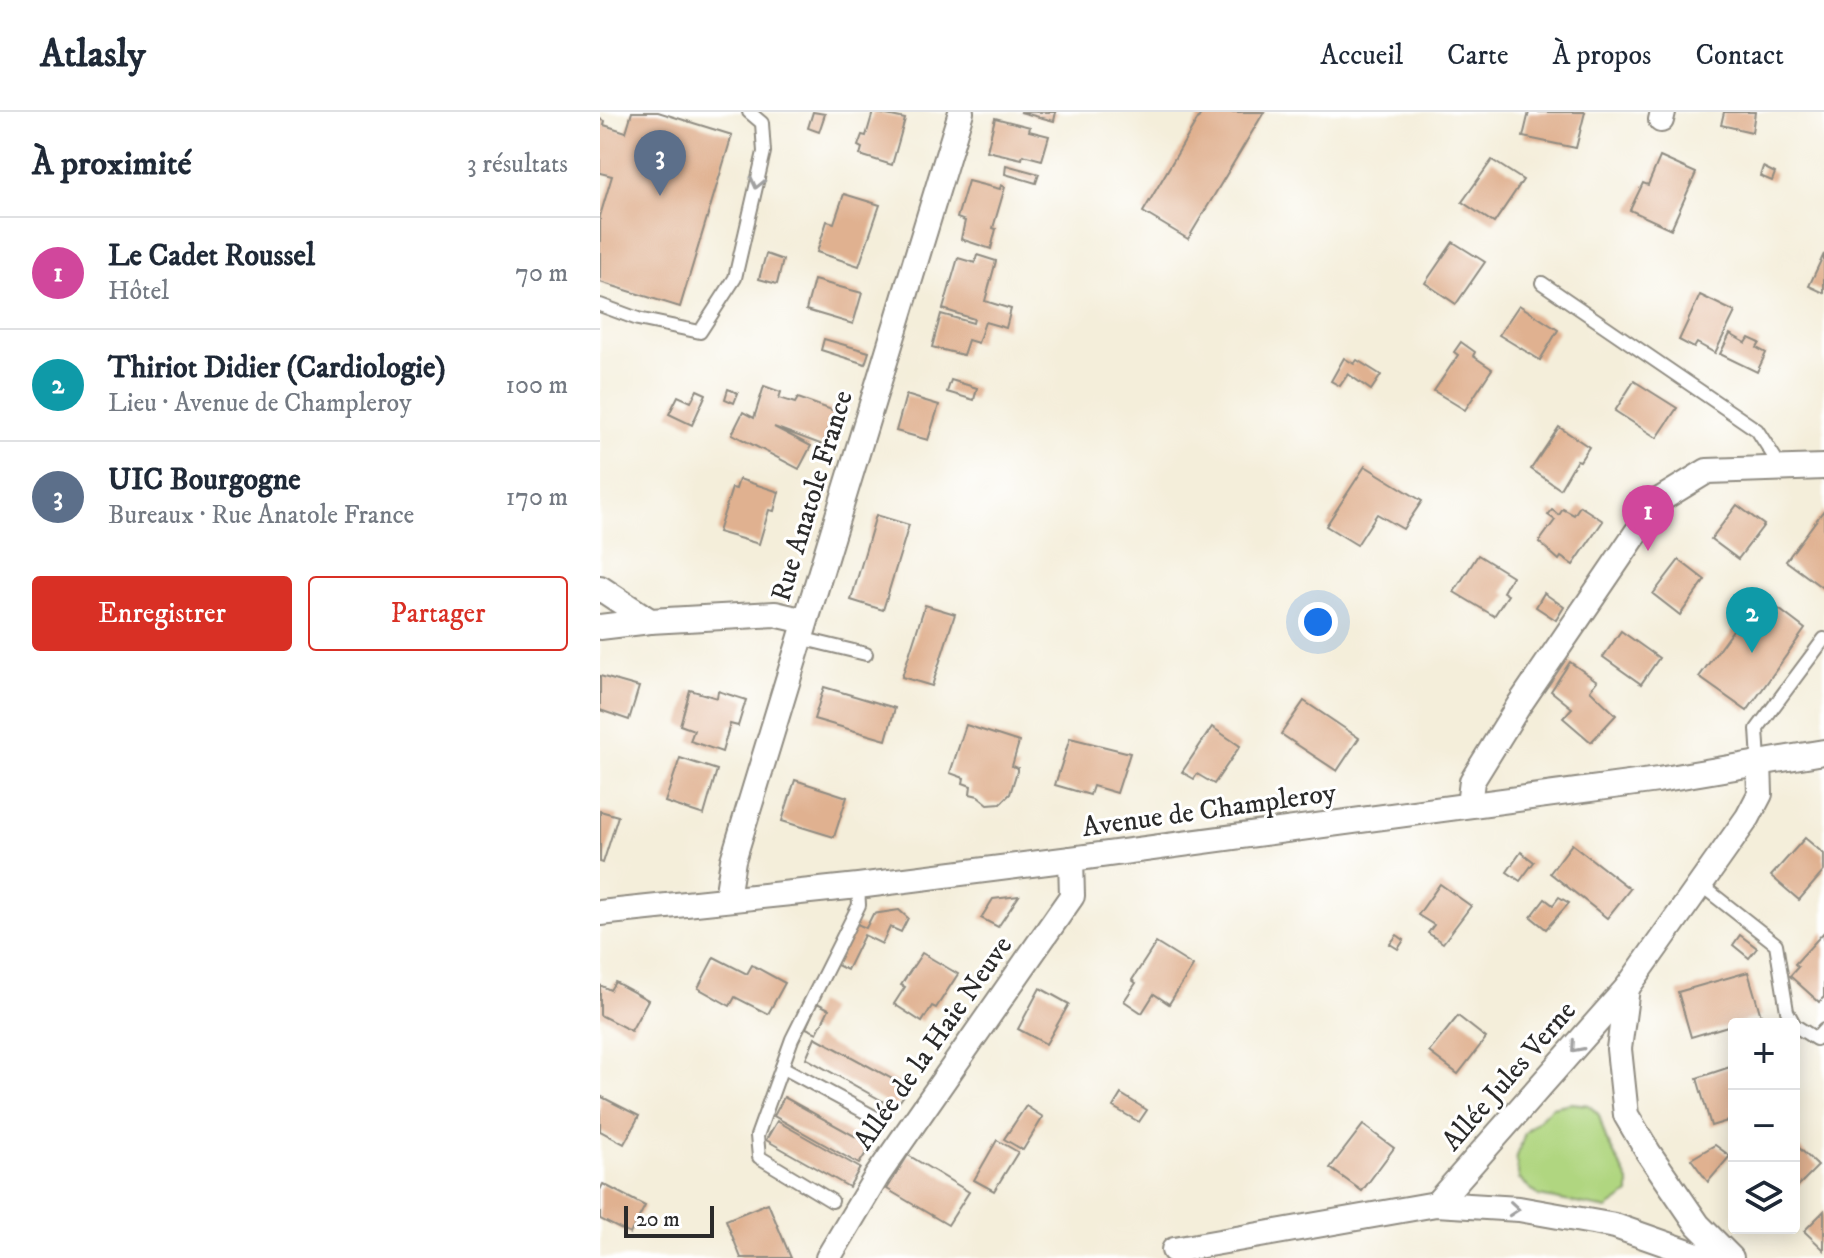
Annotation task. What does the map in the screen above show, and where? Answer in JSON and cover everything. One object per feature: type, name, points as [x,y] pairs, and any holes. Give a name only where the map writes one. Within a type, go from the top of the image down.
[{"type":"street","name":"Rue Anatole France","points":[[727,898],[733,860],[961,112]]},
{"type":"street","points":[[1469,805],[1472,781],[1519,705],[1658,501],[1707,471],[1824,467]]},
{"type":"street","points":[[600,588],[650,621]]},
{"type":"street","points":[[600,627],[775,614],[802,629]]},
{"type":"street","name":"Avenue de Champleroy","points":[[600,913],[858,886],[1071,859],[1658,780],[1824,752]]},
{"type":"street","name":"Allée Jules Verne","points":[[1436,1204],[1627,988],[1748,817],[1760,794],[1759,761]]},
{"type":"street","name":"Allée de la Haie Neuve","points":[[828,1258],[877,1176],[1072,896],[1071,859]]},
{"type":"street","points":[[1627,988],[1619,1049],[1626,1115],[1698,1225],[1731,1258]]},
{"type":"street","points":[[1174,1250],[1436,1204],[1519,1209],[1615,1226],[1706,1258]]},
{"type":"lane","points":[[600,305],[638,319],[700,332],[735,278],[764,152],[762,123],[749,112]]},
{"type":"lane","points":[[1542,283],[1757,430],[1782,469]]},
{"type":"lane","points":[[802,629],[866,654]]},
{"type":"lane","points":[[1759,761],[1757,729],[1824,639]]},
{"type":"lane","points":[[1701,885],[1776,944],[1791,1018]]},
{"type":"lane","points":[[832,1201],[759,1157],[757,1136],[792,1039],[859,905],[858,886]]},
{"type":"lane","points":[[1800,1028],[1816,1039],[1824,1030]]},
{"type":"lane","points":[[782,1067],[880,1120]]},
{"type":"green space","points":[[1571,1103],[1589,1105],[1599,1115],[1606,1139],[1629,1182],[1629,1194],[1607,1209],[1539,1196],[1519,1179],[1516,1159],[1525,1133],[1552,1107]]},
{"type":"building","points":[[632,112],[658,112],[732,135],[680,307],[600,282],[600,216],[612,176],[600,173],[600,119],[605,121],[604,125],[626,132]]},
{"type":"building","points":[[813,112],[825,114],[819,132],[808,128]]},
{"type":"building","points":[[873,112],[905,119],[892,165],[860,155],[862,148],[858,146],[862,135],[866,136]]},
{"type":"building","points":[[1020,112],[1056,112],[1054,121]]},
{"type":"building","points":[[1202,112],[1264,112],[1188,239],[1143,212]]},
{"type":"building","points":[[1529,112],[1585,112],[1576,148],[1523,137]]},
{"type":"building","points":[[1724,112],[1755,112],[1752,132],[1721,125]]},
{"type":"building","points":[[995,118],[1030,127],[1029,131],[1049,136],[1042,160],[987,151]]},
{"type":"building","points":[[1660,157],[1696,173],[1671,229],[1630,210],[1643,183],[1648,185]]},
{"type":"building","points":[[1492,160],[1523,180],[1494,223],[1462,202]]},
{"type":"building","points":[[1006,165],[1039,174],[1036,183],[1005,174]]},
{"type":"building","points":[[1763,167],[1775,173],[1772,181],[1760,176]]},
{"type":"building","points":[[968,181],[1000,189],[1001,185],[1005,187],[993,228],[996,229],[991,249],[961,239],[965,221],[957,218]]},
{"type":"building","points":[[844,194],[880,205],[859,266],[817,252],[827,221],[834,223]]},
{"type":"building","points":[[1453,242],[1485,262],[1456,304],[1425,283]]},
{"type":"building","points":[[766,254],[783,260],[777,284],[759,279]]},
{"type":"building","points":[[1824,254],[1824,293],[1809,286]]},
{"type":"building","points":[[977,255],[996,261],[985,301],[1011,309],[1006,328],[985,322],[978,343],[968,340],[963,355],[932,347],[941,314],[973,323],[974,319],[943,309],[958,258],[975,263]]},
{"type":"building","points":[[814,280],[862,293],[853,324],[806,310]]},
{"type":"building","points":[[1700,295],[1735,312],[1715,353],[1697,343],[1694,348],[1679,340]]},
{"type":"building","points":[[1519,305],[1558,330],[1540,360],[1499,335]]},
{"type":"building","points":[[1730,334],[1746,343],[1749,338],[1760,343],[1757,348],[1766,353],[1757,372],[1720,354]]},
{"type":"building","points":[[824,339],[869,352],[865,364],[821,350]]},
{"type":"building","points":[[1461,342],[1475,352],[1473,356],[1492,369],[1465,410],[1434,391],[1458,355],[1454,352]]},
{"type":"building","points":[[1344,358],[1354,364],[1357,360],[1381,375],[1371,390],[1348,374],[1340,386],[1331,381]]},
{"type":"building","points":[[951,380],[977,388],[974,400],[947,392]]},
{"type":"building","points":[[1634,381],[1677,408],[1657,438],[1615,411]]},
{"type":"building","points":[[764,386],[781,392],[779,398],[795,403],[798,398],[835,411],[823,445],[774,427],[811,446],[799,469],[732,434],[743,412],[754,418]]},
{"type":"building","points":[[728,389],[738,393],[734,403],[725,399]]},
{"type":"building","points":[[697,390],[706,394],[692,425],[669,414],[678,396],[691,402]]},
{"type":"building","points":[[906,395],[939,405],[928,440],[896,431]]},
{"type":"building","points":[[1559,427],[1589,447],[1580,461],[1577,460],[1560,489],[1531,469]]},
{"type":"building","points":[[1365,466],[1422,501],[1403,529],[1377,514],[1357,545],[1326,526]]},
{"type":"building","points":[[739,479],[779,492],[774,511],[769,510],[759,544],[718,532],[732,488],[736,489]]},
{"type":"building","points":[[1737,505],[1764,525],[1738,559],[1711,539]]},
{"type":"building","points":[[1580,506],[1603,521],[1573,565],[1561,557],[1559,560],[1539,542],[1555,520],[1548,515],[1552,510],[1559,515],[1563,509],[1574,515]]},
{"type":"building","points":[[1824,510],[1824,589],[1786,561]]},
{"type":"building","points":[[876,515],[909,525],[883,610],[851,600]]},
{"type":"building","points":[[1478,555],[1512,576],[1503,592],[1508,595],[1494,616],[1454,592]]},
{"type":"building","points":[[1679,560],[1705,580],[1680,615],[1653,594]]},
{"type":"building","points":[[1544,593],[1564,607],[1556,620],[1536,607]]},
{"type":"building","points":[[1759,594],[1805,629],[1747,711],[1699,677]]},
{"type":"building","points":[[925,605],[955,614],[932,686],[902,677]]},
{"type":"building","points":[[1621,631],[1659,658],[1641,684],[1603,657]]},
{"type":"building","points":[[1570,662],[1597,681],[1590,690],[1616,715],[1591,742],[1563,718],[1572,708],[1551,691]]},
{"type":"building","points":[[600,676],[639,687],[629,720],[600,710]]},
{"type":"building","points":[[824,687],[895,708],[886,740],[814,719]]},
{"type":"building","points":[[690,690],[717,698],[718,691],[746,700],[738,726],[730,724],[722,752],[690,741],[694,730],[680,725]]},
{"type":"building","points":[[1304,701],[1359,738],[1337,771],[1281,734]]},
{"type":"building","points":[[966,725],[1019,742],[1012,766],[1018,768],[1010,794],[1001,803],[988,804],[970,794],[971,786],[963,783],[964,778],[950,773]]},
{"type":"building","points":[[1212,727],[1240,746],[1214,784],[1197,774],[1194,779],[1182,772]]},
{"type":"building","points":[[1070,738],[1130,753],[1117,793],[1093,786],[1090,795],[1055,785]]},
{"type":"building","points":[[680,758],[717,770],[704,815],[665,802]]},
{"type":"building","points":[[795,780],[847,797],[834,837],[782,821]]},
{"type":"building","points":[[600,811],[618,816],[603,863],[600,862]]},
{"type":"building","points":[[1805,838],[1824,854],[1824,871],[1799,900],[1771,876]]},
{"type":"building","points":[[1572,844],[1630,889],[1607,918],[1550,873]]},
{"type":"building","points":[[1521,852],[1534,862],[1520,881],[1507,872]]},
{"type":"building","points":[[1440,884],[1471,906],[1443,943],[1428,933],[1434,925],[1418,915]]},
{"type":"building","points":[[1019,896],[998,927],[981,918],[993,899]]},
{"type":"building","points":[[1559,897],[1569,903],[1546,929],[1531,917],[1545,899],[1553,905]]},
{"type":"building","points":[[899,910],[908,918],[901,932],[890,927],[882,944],[864,935],[847,970],[835,964],[855,923],[866,928],[873,914]]},
{"type":"building","points":[[1824,932],[1824,997],[1819,1002],[1790,976],[1798,967],[1795,964]]},
{"type":"building","points":[[1397,935],[1404,940],[1398,949],[1390,944]]},
{"type":"building","points":[[1740,935],[1757,948],[1749,958],[1733,945]]},
{"type":"building","points":[[1156,943],[1193,966],[1169,1004],[1154,994],[1142,1013],[1124,1001],[1136,983],[1132,980]]},
{"type":"building","points":[[922,953],[958,974],[936,1008],[932,1006],[922,1022],[894,1004],[905,987],[901,985]]},
{"type":"building","points":[[714,957],[747,974],[752,965],[785,983],[768,1014],[735,997],[730,1006],[698,988]]},
{"type":"building","points":[[1748,972],[1761,1016],[1728,1018],[1728,1026],[1691,1037],[1678,992]]},
{"type":"building","points":[[615,982],[648,1000],[631,1031],[600,1015],[600,985],[610,990]]},
{"type":"building","points":[[1040,988],[1069,1004],[1046,1044],[1018,1029]]},
{"type":"building","points":[[817,1003],[829,1009],[817,1033],[806,1028]]},
{"type":"building","points":[[1458,1016],[1486,1038],[1458,1074],[1429,1052]]},
{"type":"building","points":[[815,1037],[909,1088],[895,1108],[806,1058]]},
{"type":"building","points":[[1728,1068],[1728,1121],[1711,1126],[1697,1078]]},
{"type":"building","points":[[1121,1094],[1147,1110],[1139,1122],[1113,1107]]},
{"type":"building","points":[[600,1096],[639,1116],[624,1144],[600,1131]]},
{"type":"building","points":[[784,1097],[871,1145],[859,1164],[774,1116]]},
{"type":"building","points":[[1026,1106],[1043,1117],[1023,1150],[1004,1139]]},
{"type":"building","points":[[777,1121],[860,1168],[849,1187],[766,1140]]},
{"type":"building","points":[[1363,1125],[1394,1148],[1362,1191],[1330,1168]]},
{"type":"building","points":[[997,1140],[1018,1152],[994,1191],[974,1180]]},
{"type":"building","points":[[1715,1145],[1728,1155],[1708,1182],[1691,1159]]},
{"type":"building","points":[[1800,1149],[1818,1166],[1800,1184]]},
{"type":"building","points":[[908,1155],[969,1192],[948,1225],[887,1189]]},
{"type":"building","points":[[603,1184],[645,1206],[630,1234],[600,1219],[600,1190]]},
{"type":"building","points":[[768,1203],[791,1258],[741,1258],[726,1220]]},
{"type":"building","points":[[1824,1211],[1824,1250],[1804,1231]]},
{"type":"place","name":"UIC Bourgogne","points":[[660,196]]},
{"type":"place","name":"Le Cadet Roussel","points":[[1648,551]]},
{"type":"place","name":"Thiriot Didier (Cardiologie)","points":[[1752,653]]}]
